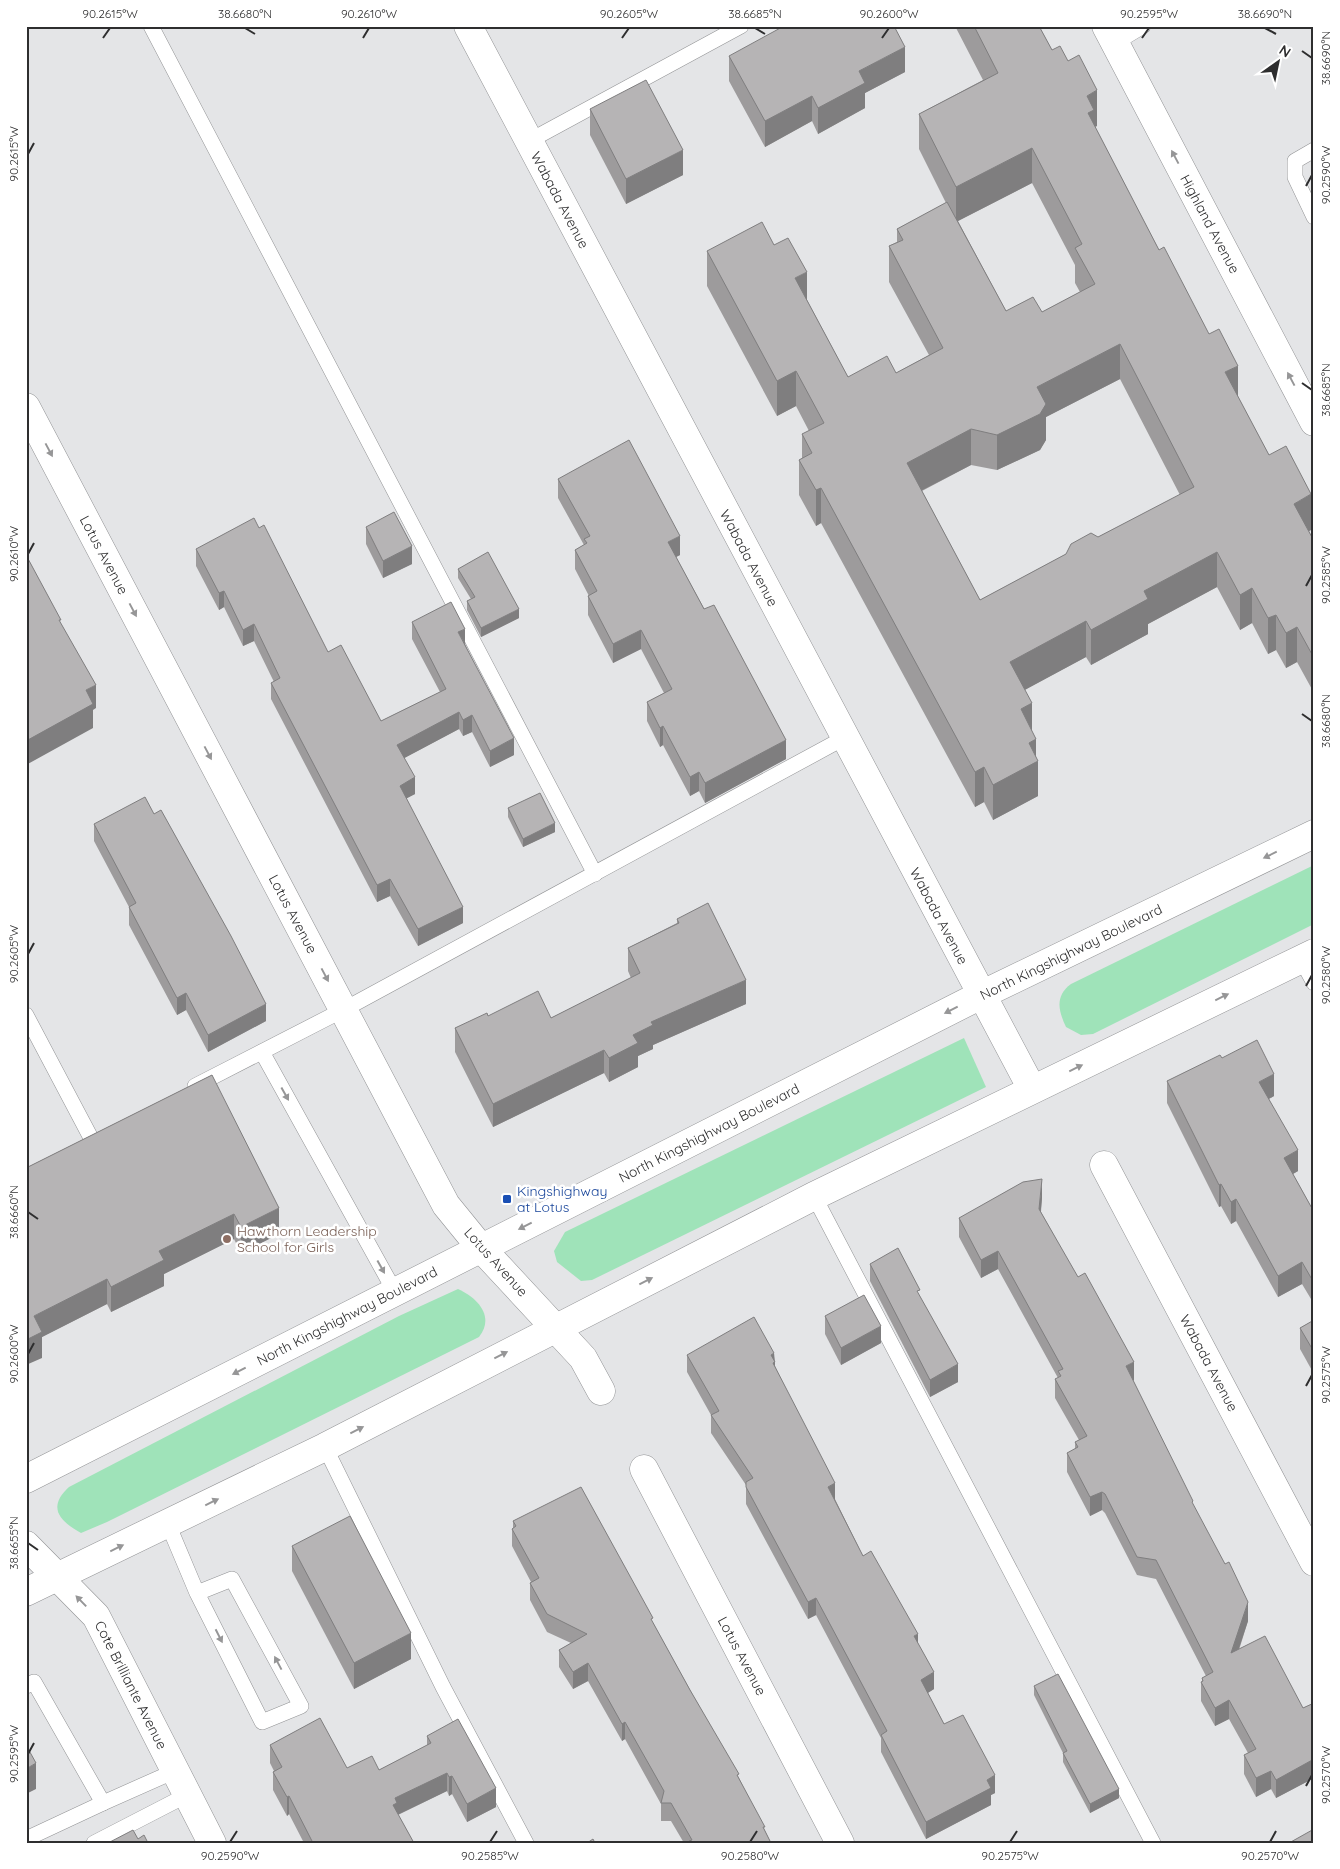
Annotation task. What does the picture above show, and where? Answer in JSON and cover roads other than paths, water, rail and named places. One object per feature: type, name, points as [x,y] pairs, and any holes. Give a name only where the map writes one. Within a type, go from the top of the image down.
[{"type":"street","name":"Wabada Avenue","points":[[468,26],[844,738],[1032,1089]]},
{"type":"street","name":"Highland Avenue","points":[[1110,35],[1314,422]]},
{"type":"street","name":"Lotus Avenue","points":[[26,407],[446,1205],[481,1248],[583,1358],[601,1392]]},
{"type":"street","name":"North Kingshighway Boulevard","points":[[26,1479],[981,995],[1314,834]]},
{"type":"street","points":[[26,1592],[325,1447],[555,1327],[814,1196],[1307,956]]},
{"type":"street","name":"Wabada Avenue","points":[[1104,1165],[1314,1562]]},
{"type":"street","name":"Lotus Avenue","points":[[644,1469],[840,1843]]},
{"type":"street","name":"Cote Brilliante Avenue","points":[[26,1545],[96,1616],[212,1843]]},
{"type":"lane","points":[[151,26],[594,874]]},
{"type":"lane","points":[[529,141],[741,26]]},
{"type":"lane","points":[[1110,35],[1143,26]]},
{"type":"lane","points":[[1314,150],[1295,161],[1295,177],[1314,217]]},
{"type":"lane","points":[[185,1091],[343,1010],[844,738]]},
{"type":"lane","points":[[1307,956],[1314,983]]},
{"type":"lane","points":[[26,1015],[91,1138]]},
{"type":"lane","points":[[262,1052],[395,1292]]},
{"type":"lane","points":[[75,1146],[108,1129]]},
{"type":"lane","points":[[814,1196],[1153,1843]]},
{"type":"lane","points":[[325,1447],[443,1687],[526,1843]]},
{"type":"lane","points":[[168,1524],[197,1593],[262,1722],[301,1706],[232,1579],[197,1593]]},
{"type":"lane","points":[[26,1686],[34,1682],[103,1803]]},
{"type":"lane","points":[[26,1839],[175,1771]]},
{"type":"lane","points":[[94,1843],[187,1795]]},
{"type":"place","name":"Kingshighway at Lotus","points":[[507,1199]]},
{"type":"place","name":"Hawthorn Leadership School for Girls","points":[[227,1239]]}]
